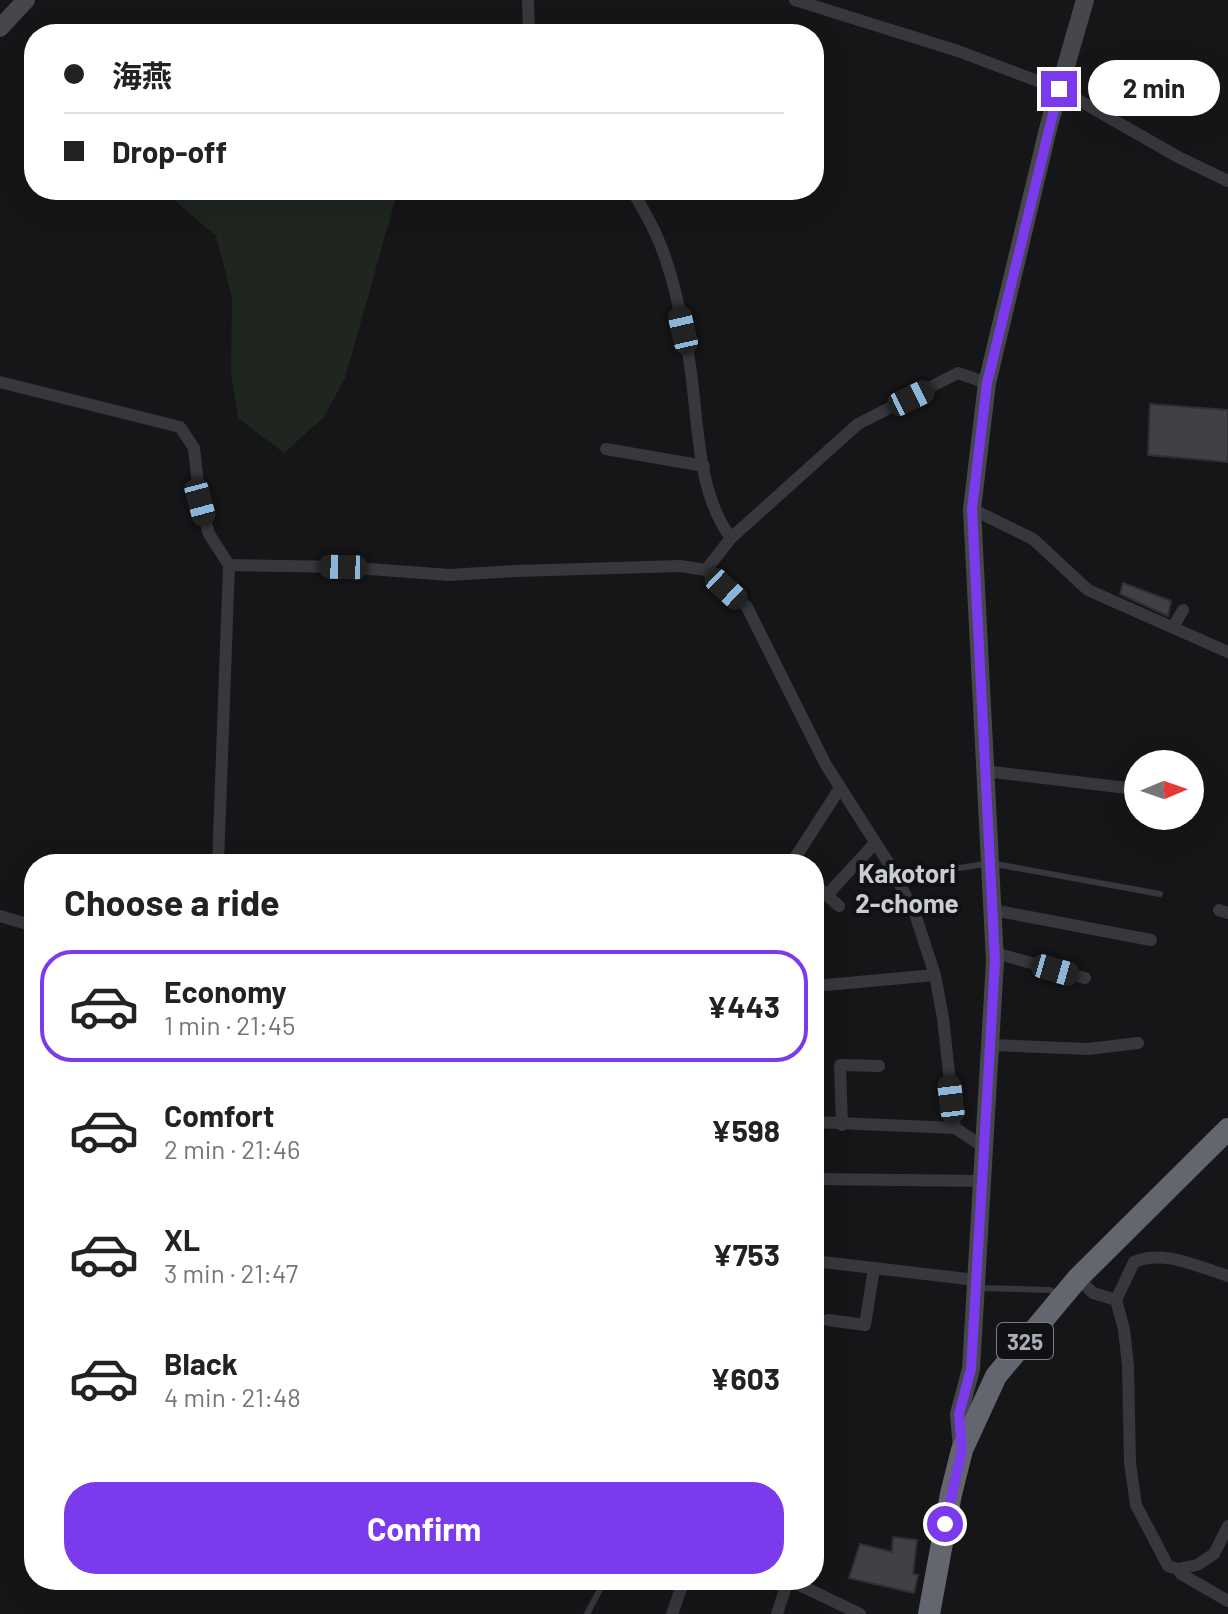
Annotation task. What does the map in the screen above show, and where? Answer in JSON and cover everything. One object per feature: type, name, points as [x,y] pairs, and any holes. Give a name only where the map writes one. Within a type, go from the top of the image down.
[{"type":"highway","name":"325","points":[[929,1614],[962,1450],[996,1376],[1078,1278],[1228,1129]]},
{"type":"street","points":[[0,28],[26,0]]},
{"type":"street","points":[[528,0],[529,24]]},
{"type":"street","points":[[795,0],[958,51],[1059,89],[1180,158],[1228,181]]},
{"type":"street","points":[[962,1450],[959,1414],[971,1369],[995,953],[972,509],[987,383],[1059,89],[1085,0]]},
{"type":"street","points":[[637,200],[657,237],[672,281],[689,354],[704,466],[720,522],[731,538]]},
{"type":"street","points":[[706,570],[731,538],[858,424],[958,373],[987,383]]},
{"type":"street","points":[[0,382],[180,427],[194,448],[200,502],[209,534],[229,565],[218,854]]},
{"type":"street","points":[[606,449],[704,466]]},
{"type":"street","points":[[972,509],[1033,539],[1088,590],[1228,652]]},
{"type":"street","points":[[229,565],[343,567],[449,575],[665,567],[706,570],[747,607],[840,788],[897,878],[915,914],[935,975],[955,1128]]},
{"type":"street","points":[[1173,627],[1183,610]]},
{"type":"street","points":[[985,771],[1124,788]]},
{"type":"street","points":[[797,854],[840,788]]},
{"type":"street","points":[[827,895],[875,843]]},
{"type":"street","points":[[824,892],[839,906]]},
{"type":"street","points":[[993,910],[1151,940]]},
{"type":"street","points":[[0,916],[24,923]]},
{"type":"street","points":[[995,953],[1085,978]]},
{"type":"street","points":[[826,985],[935,975]]},
{"type":"street","points":[[991,1045],[1088,1049],[1138,1043]]},
{"type":"street","points":[[842,1125],[840,1065],[879,1066]]},
{"type":"street","points":[[824,1123],[955,1128],[985,1148]]},
{"type":"street","points":[[824,1179],[983,1181]]},
{"type":"street","points":[[1228,1276],[1169,1258],[1147,1256],[1134,1262],[1116,1300],[1124,1329],[1128,1366],[1130,1463],[1136,1505],[1168,1566],[1178,1569],[1197,1565],[1214,1554],[1228,1526]]},
{"type":"street","points":[[824,1262],[976,1284]]},
{"type":"street","points":[[828,1320],[865,1325],[874,1268]]},
{"type":"street","points":[[1078,1278],[1093,1293],[1116,1300]]},
{"type":"street","points":[[971,1369],[996,1376]]},
{"type":"street","points":[[1178,1569],[1181,1574],[1228,1601]]},
{"type":"street","points":[[672,1614],[680,1590]]},
{"type":"street","points":[[777,1614],[785,1590]]},
{"type":"street","points":[[809,1590],[860,1614]]},
{"type":"lane","points":[[897,878],[990,863],[1160,894]]},
{"type":"lane","points":[[976,1284],[1050,1290],[1061,1299]]},
{"type":"lane","points":[[587,1614],[600,1590]]},
{"type":"shaded area","points":[[174,200],[395,200],[345,378],[324,417],[284,453],[238,418],[231,373],[232,297],[216,236]]},
{"type":"building","points":[[1150,404],[1228,410],[1228,462],[1148,455]]},
{"type":"building","points":[[1123,583],[1171,601],[1168,616],[1120,594]]},
{"type":"building","points":[[893,1537],[917,1540],[913,1574],[918,1575],[914,1593],[849,1578],[860,1544],[892,1552]]},
{"type":"district","name":"Kakotori 2-chome","points":[[907,887]]},
{"type":"route","points":[[945,1524],[962,1450],[959,1414],[971,1369],[995,961],[972,509],[987,383],[1059,89]]}]
